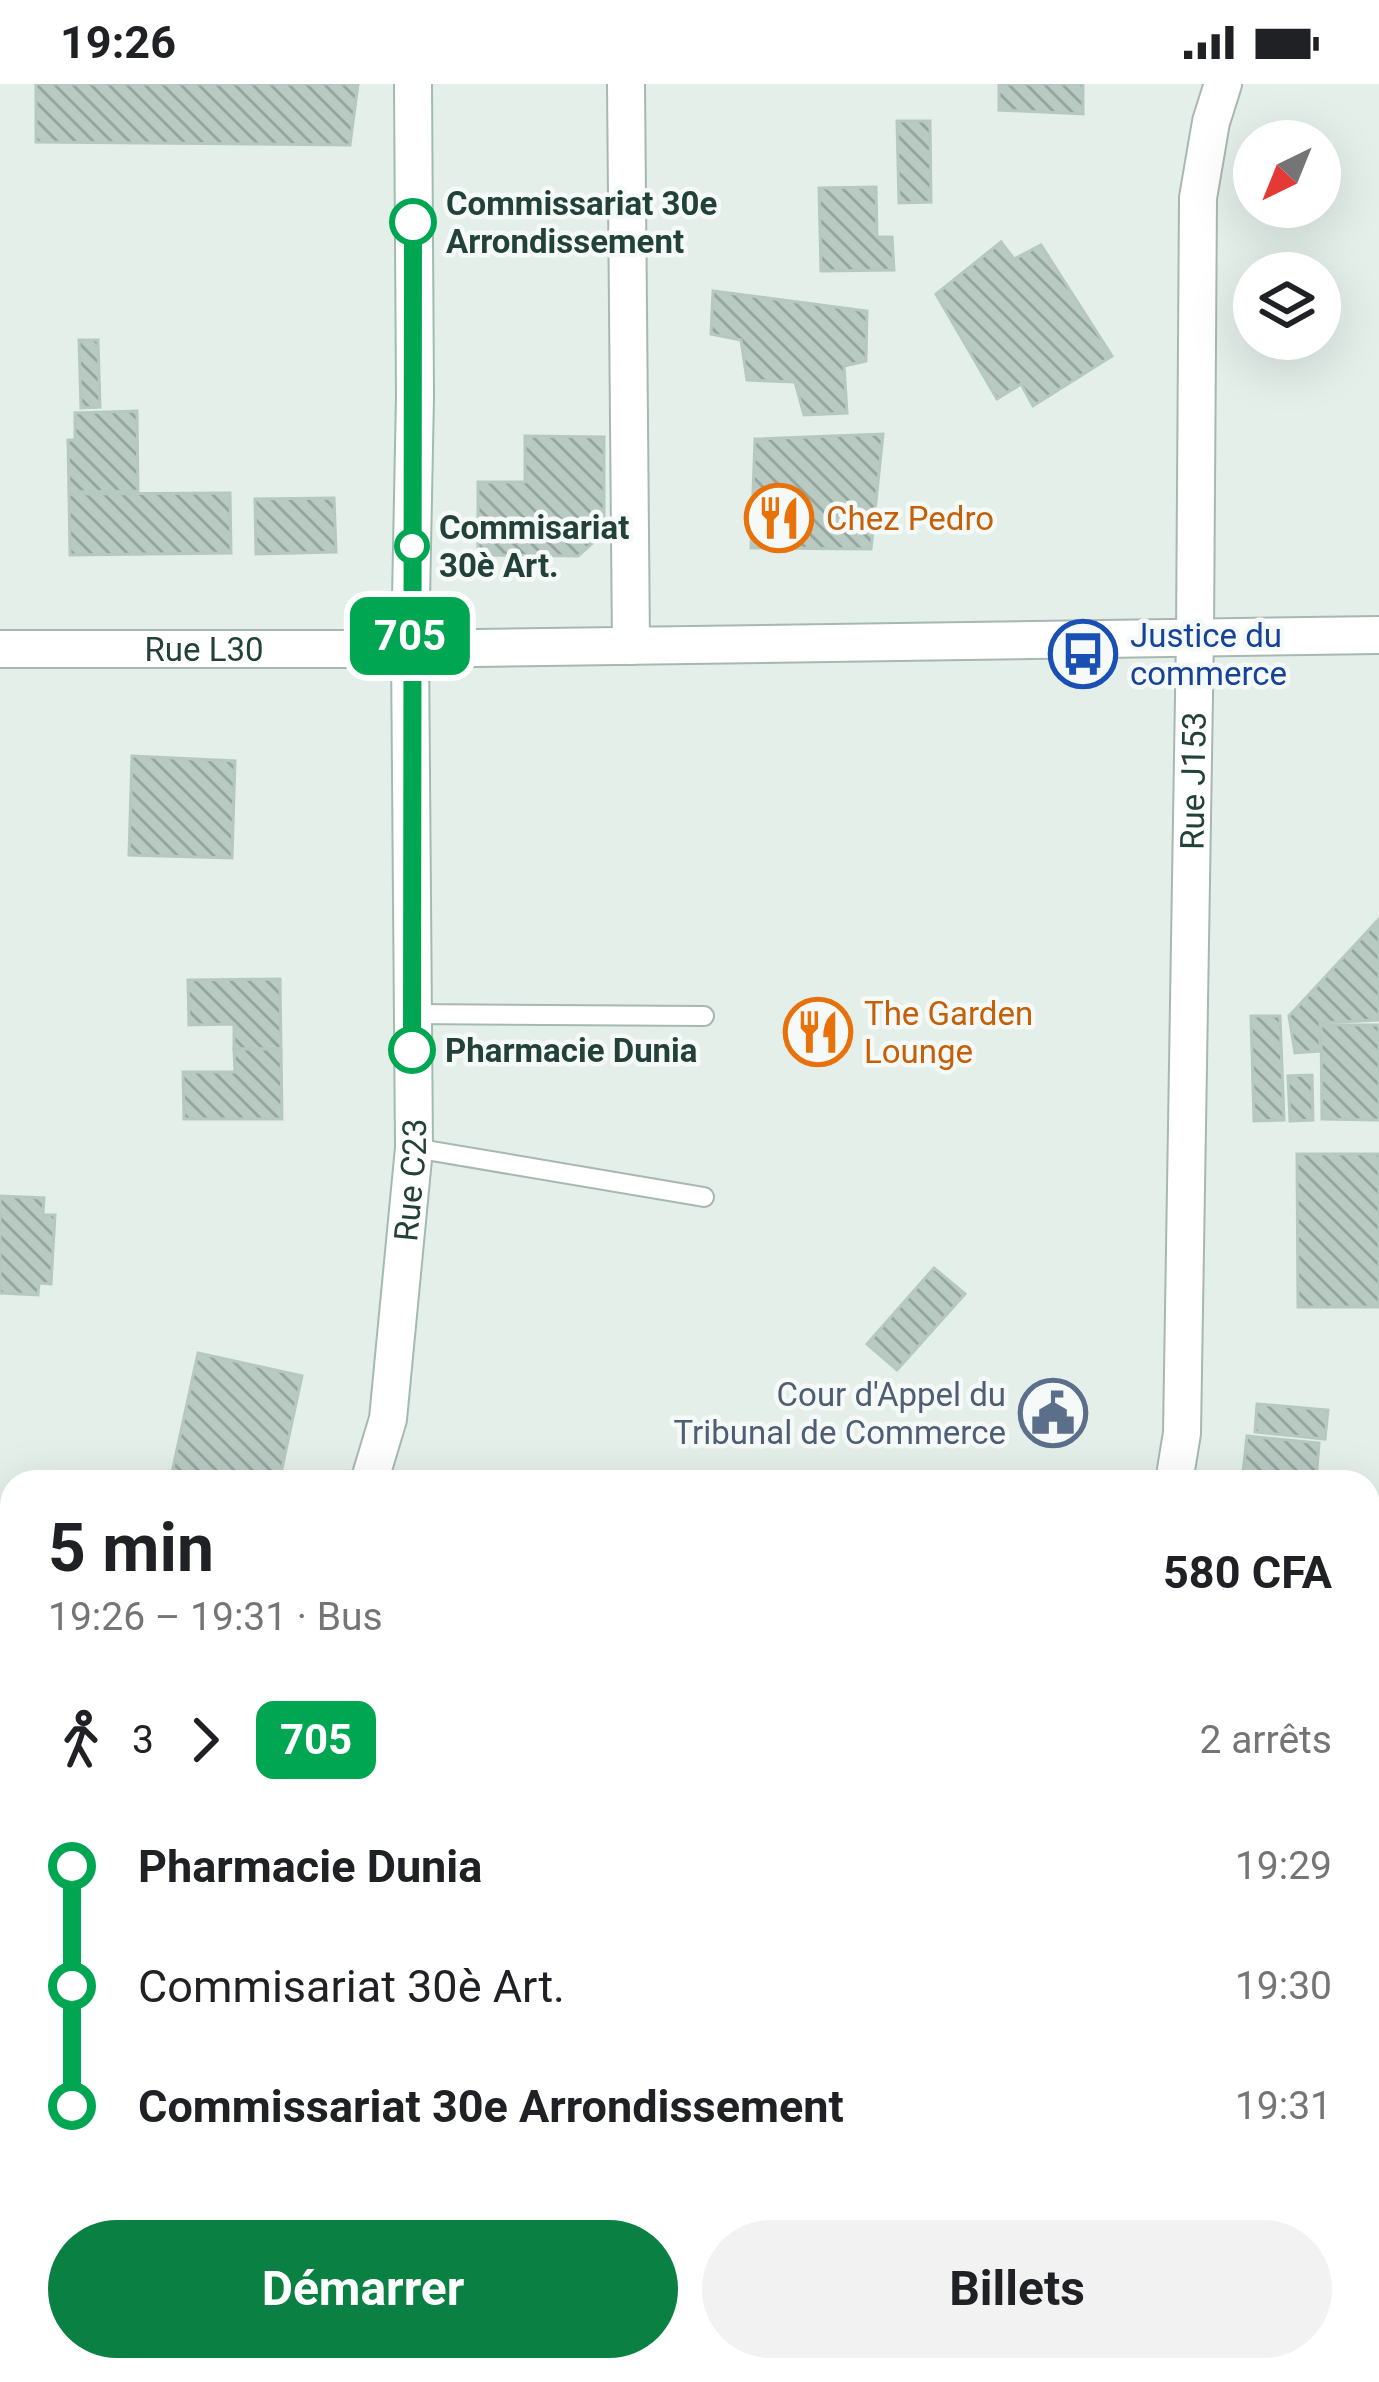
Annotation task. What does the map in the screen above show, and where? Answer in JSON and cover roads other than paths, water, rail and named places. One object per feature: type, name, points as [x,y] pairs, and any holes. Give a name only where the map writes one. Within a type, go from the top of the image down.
[{"type":"street","name":"Rue C23","points":[[372,1470],[388,1419],[414,1148],[412,84]]},
{"type":"street","points":[[626,84],[631,646]]},
{"type":"street","name":"Rue J153","points":[[1176,1470],[1182,1433],[1198,198],[1222,84]]},
{"type":"street","name":"Rue L30","points":[[0,649],[410,649],[1379,635]]},
{"type":"lane","points":[[412,1014],[704,1016]]},
{"type":"lane","points":[[414,1148],[704,1197]]},
{"type":"place","name":"Commissariat 30e Arrondissement","points":[[413,222]]},
{"type":"place","name":"Chez Pedro","points":[[779,518]]},
{"type":"place","name":"Commisariat 30è Art.","points":[[412,546]]},
{"type":"place","name":"Justice du commerce","points":[[1083,654]]},
{"type":"place","name":"The Garden Lounge","points":[[818,1032]]},
{"type":"place","name":"Pharmacie Dunia","points":[[412,1050]]},
{"type":"place","name":"Cour d'Appel du Tribunal de Commerce","points":[[1053,1413]]}]
